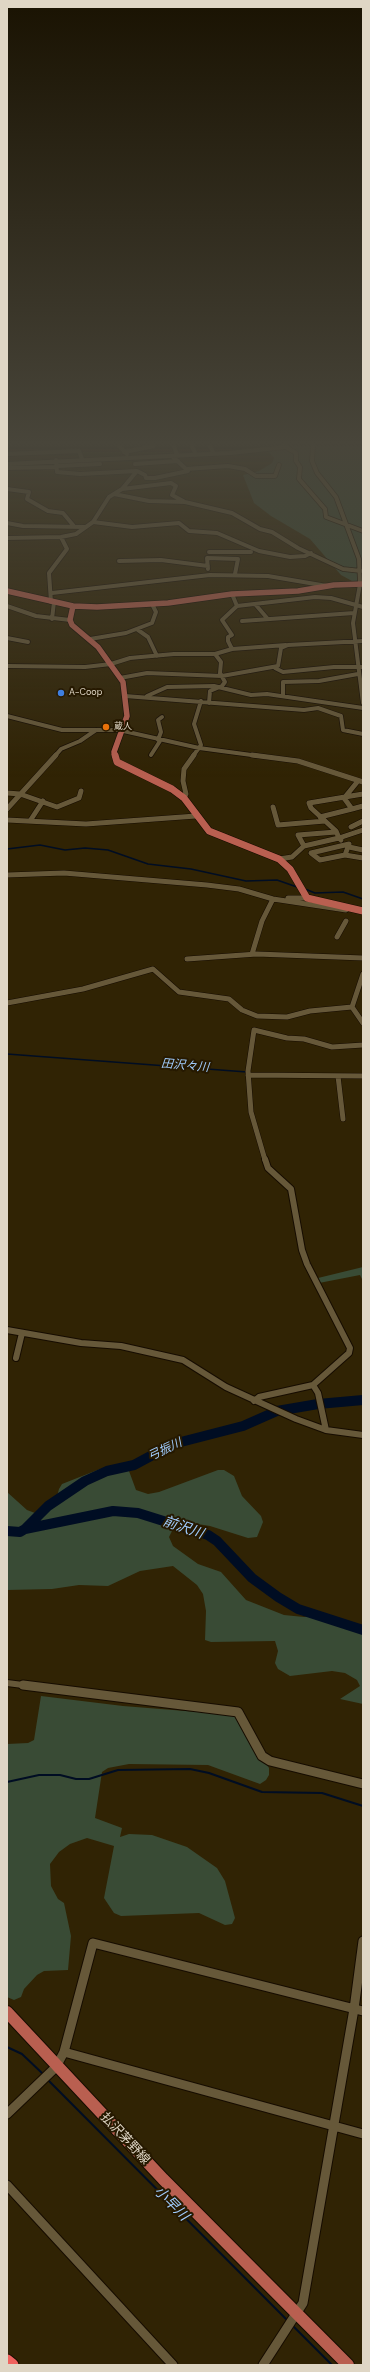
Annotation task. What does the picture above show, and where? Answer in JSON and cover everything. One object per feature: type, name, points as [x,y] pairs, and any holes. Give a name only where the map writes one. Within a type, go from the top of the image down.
[{"type":"highway","points":[[7,2360],[12,2365]]},
{"type":"main road","points":[[7,591],[73,606],[152,604],[232,594],[298,591],[327,586],[361,584]]},
{"type":"main road","points":[[73,606],[70,620],[72,625],[90,639],[120,678],[125,696],[127,716],[123,731],[114,752],[117,762],[172,789],[184,798],[196,816],[209,831],[279,860],[290,869],[307,898],[363,911]]},
{"type":"main road","name":"払沢茅野線","points":[[7,2012],[163,2179],[348,2365]]},
{"type":"street","points":[[52,619],[53,602],[49,573],[61,557]]},
{"type":"street","points":[[318,557],[343,569],[360,571]]},
{"type":"street","points":[[358,557],[361,584],[354,613],[358,674],[363,703]]},
{"type":"street","points":[[210,575],[207,558],[238,559],[234,571],[235,574]]},
{"type":"street","points":[[119,561],[161,560],[208,566]]},
{"type":"street","points":[[52,593],[210,575],[235,574],[268,576],[327,586]]},
{"type":"street","points":[[258,592],[264,603]]},
{"type":"street","points":[[232,594],[237,606]]},
{"type":"street","points":[[232,649],[228,641],[228,637],[232,635],[222,620],[237,606],[315,597],[331,598],[363,607]]},
{"type":"street","points":[[90,639],[138,630],[152,623],[155,618],[152,604]]},
{"type":"street","points":[[255,604],[267,618]]},
{"type":"street","points":[[7,605],[29,614],[52,619],[70,620]]},
{"type":"street","points":[[242,621],[267,618],[354,613]]},
{"type":"street","points":[[138,630],[148,637],[157,656]]},
{"type":"street","points":[[7,638],[28,642]]},
{"type":"street","points":[[7,666],[85,667],[110,664],[130,658],[174,654],[215,654],[232,649],[363,641]]},
{"type":"street","points":[[120,678],[147,673],[222,676],[275,668],[280,664],[281,648],[288,645]]},
{"type":"street","points":[[209,703],[210,691],[225,684],[220,673],[221,662],[215,654]]},
{"type":"street","points":[[275,668],[283,672],[363,667]]},
{"type":"street","points":[[283,696],[283,682],[319,682],[358,674]]},
{"type":"street","points":[[146,696],[167,688],[219,687],[251,695],[266,694],[363,708]]},
{"type":"street","points":[[125,696],[146,696],[209,703],[304,710],[318,708],[341,716],[343,730],[363,734]]},
{"type":"street","points":[[184,798],[186,794],[183,781],[184,769],[199,748],[199,736],[194,724],[201,701]]},
{"type":"street","points":[[7,716],[62,730],[123,731],[159,741],[311,764],[360,782],[344,798]]},
{"type":"street","points":[[151,755],[159,741],[161,732],[158,720],[162,717]]},
{"type":"street","points":[[7,809],[61,749],[80,741],[96,730]]},
{"type":"street","points":[[7,793],[20,794],[58,807],[79,798],[81,791]]},
{"type":"street","points":[[363,794],[309,803],[320,817],[336,832],[339,838],[349,846],[363,850]]},
{"type":"street","points":[[344,798],[352,809]]},
{"type":"street","points":[[30,821],[43,801]]},
{"type":"street","points":[[320,817],[363,806]]},
{"type":"street","points":[[273,807],[278,825],[325,821]]},
{"type":"street","points":[[7,820],[86,824],[196,816]]},
{"type":"street","points":[[351,827],[363,821]]},
{"type":"street","points":[[304,846],[339,838],[363,830]]},
{"type":"street","points":[[304,846],[298,835],[336,832]]},
{"type":"street","points":[[279,860],[292,857],[305,848],[304,846]]},
{"type":"street","points":[[349,846],[311,853],[320,860],[345,855],[363,858]]},
{"type":"street","points":[[345,855],[349,846]]},
{"type":"street","points":[[7,875],[64,873],[150,880],[239,889],[273,899],[363,911]]},
{"type":"street","points":[[273,899],[307,898]]},
{"type":"street","points":[[252,954],[262,921],[273,899]]},
{"type":"street","points":[[337,937],[346,921]]},
{"type":"street","points":[[187,959],[252,954],[363,958]]},
{"type":"street","points":[[7,1003],[83,989],[144,970],[153,969],[179,992],[211,998],[222,997],[229,999],[242,1010],[262,1017],[287,1017],[316,1010],[352,1007]]},
{"type":"street","points":[[352,1007],[363,974]]},
{"type":"street","points":[[352,1007],[363,1023]]},
{"type":"street","points":[[254,1401],[259,1397],[313,1385],[349,1353],[350,1348],[307,1264],[302,1250],[291,1189],[268,1168],[251,1112],[248,1073],[254,1030],[287,1038],[304,1039],[332,1047],[363,1045]]},
{"type":"street","points":[[248,1073],[363,1076]]},
{"type":"street","points":[[338,1076],[343,1119]]},
{"type":"street","points":[[7,1330],[81,1343],[121,1346],[183,1360],[226,1387],[296,1419],[326,1430],[363,1435]]},
{"type":"street","points":[[16,1358],[22,1333]]},
{"type":"street","points":[[313,1385],[318,1393],[326,1430]]},
{"type":"street","points":[[7,1683],[39,1685],[142,1702],[204,1707],[238,1712],[262,1756],[270,1761],[363,1784]]},
{"type":"street","points":[[263,2365],[303,2303],[334,2126],[359,2010],[363,1941]]},
{"type":"street","points":[[7,2114],[56,2066],[64,2052],[93,1943],[359,2010]]},
{"type":"street","points":[[64,2052],[363,2134]]},
{"type":"street","points":[[7,2185],[172,2365]]},
{"type":"green space","points":[[325,557],[363,557],[363,587],[341,575]]},
{"type":"green space","points":[[363,1267],[363,1281],[360,1275],[319,1283],[318,1278]]},
{"type":"green space","points":[[119,1466],[129,1471],[136,1490],[148,1494],[159,1492],[218,1470],[224,1470],[234,1476],[242,1496],[261,1516],[263,1522],[257,1537],[248,1538],[210,1526],[185,1522],[174,1527],[169,1537],[173,1546],[198,1564],[221,1572],[246,1600],[284,1615],[304,1617],[317,1615],[363,1632],[363,1704],[340,1699],[360,1686],[357,1680],[345,1673],[332,1671],[290,1676],[278,1669],[275,1663],[278,1651],[275,1641],[211,1642],[205,1640],[206,1611],[203,1594],[197,1585],[173,1566],[140,1571],[108,1586],[79,1585],[52,1589],[7,1590],[7,1492],[27,1510],[43,1516],[55,1504],[62,1484],[100,1469]]},
{"type":"green space","points":[[41,1696],[123,1706],[236,1715],[269,1768],[269,1775],[266,1780],[260,1784],[208,1765],[129,1764],[108,1768],[102,1772],[95,1818],[122,1828],[120,1837],[129,1834],[152,1835],[187,1847],[217,1868],[225,1881],[235,1918],[232,1924],[225,1925],[199,1913],[121,1916],[114,1913],[104,1898],[114,1846],[87,1838],[70,1844],[59,1852],[50,1864],[51,1886],[58,1899],[64,1903],[71,1936],[68,1970],[44,1971],[37,1975],[24,1989],[21,1997],[14,2000],[7,1997],[7,1744],[28,1743],[34,1740]]},
{"type":"waterway","points":[[7,849],[40,845],[65,850],[85,848],[108,850],[148,864],[191,869],[246,881],[277,880],[297,887]]},
{"type":"waterway","points":[[305,889],[315,893],[343,892],[363,899]]},
{"type":"waterway","name":"田沢々川","points":[[7,1054],[247,1072]]},
{"type":"waterway","name":"弓振川","points":[[25,1529],[48,1506],[85,1481],[107,1471],[134,1465],[173,1444],[243,1426],[277,1411],[318,1404],[363,1400]]},
{"type":"waterway","name":"前沢川","points":[[25,1529],[113,1511],[138,1513],[208,1535],[217,1541],[252,1578],[278,1597],[298,1609],[363,1630]]},
{"type":"waterway","name":"弓振川","points":[[7,1531],[20,1532],[25,1529]]},
{"type":"waterway","points":[[7,1782],[39,1775],[60,1775],[76,1779],[89,1779],[118,1770],[190,1769],[209,1773],[262,1792],[322,1793],[363,1806]]},
{"type":"waterway","name":"小早川","points":[[7,2047],[22,2054],[43,2074]]},
{"type":"waterway","name":"小早川","points":[[48,2080],[288,2321]]},
{"type":"waterway","name":"小早川","points":[[292,2325],[332,2365]]},
{"type":"place","name":"A-Coop","points":[[61,693]]},
{"type":"place","name":"蔵人","points":[[106,727]]}]
